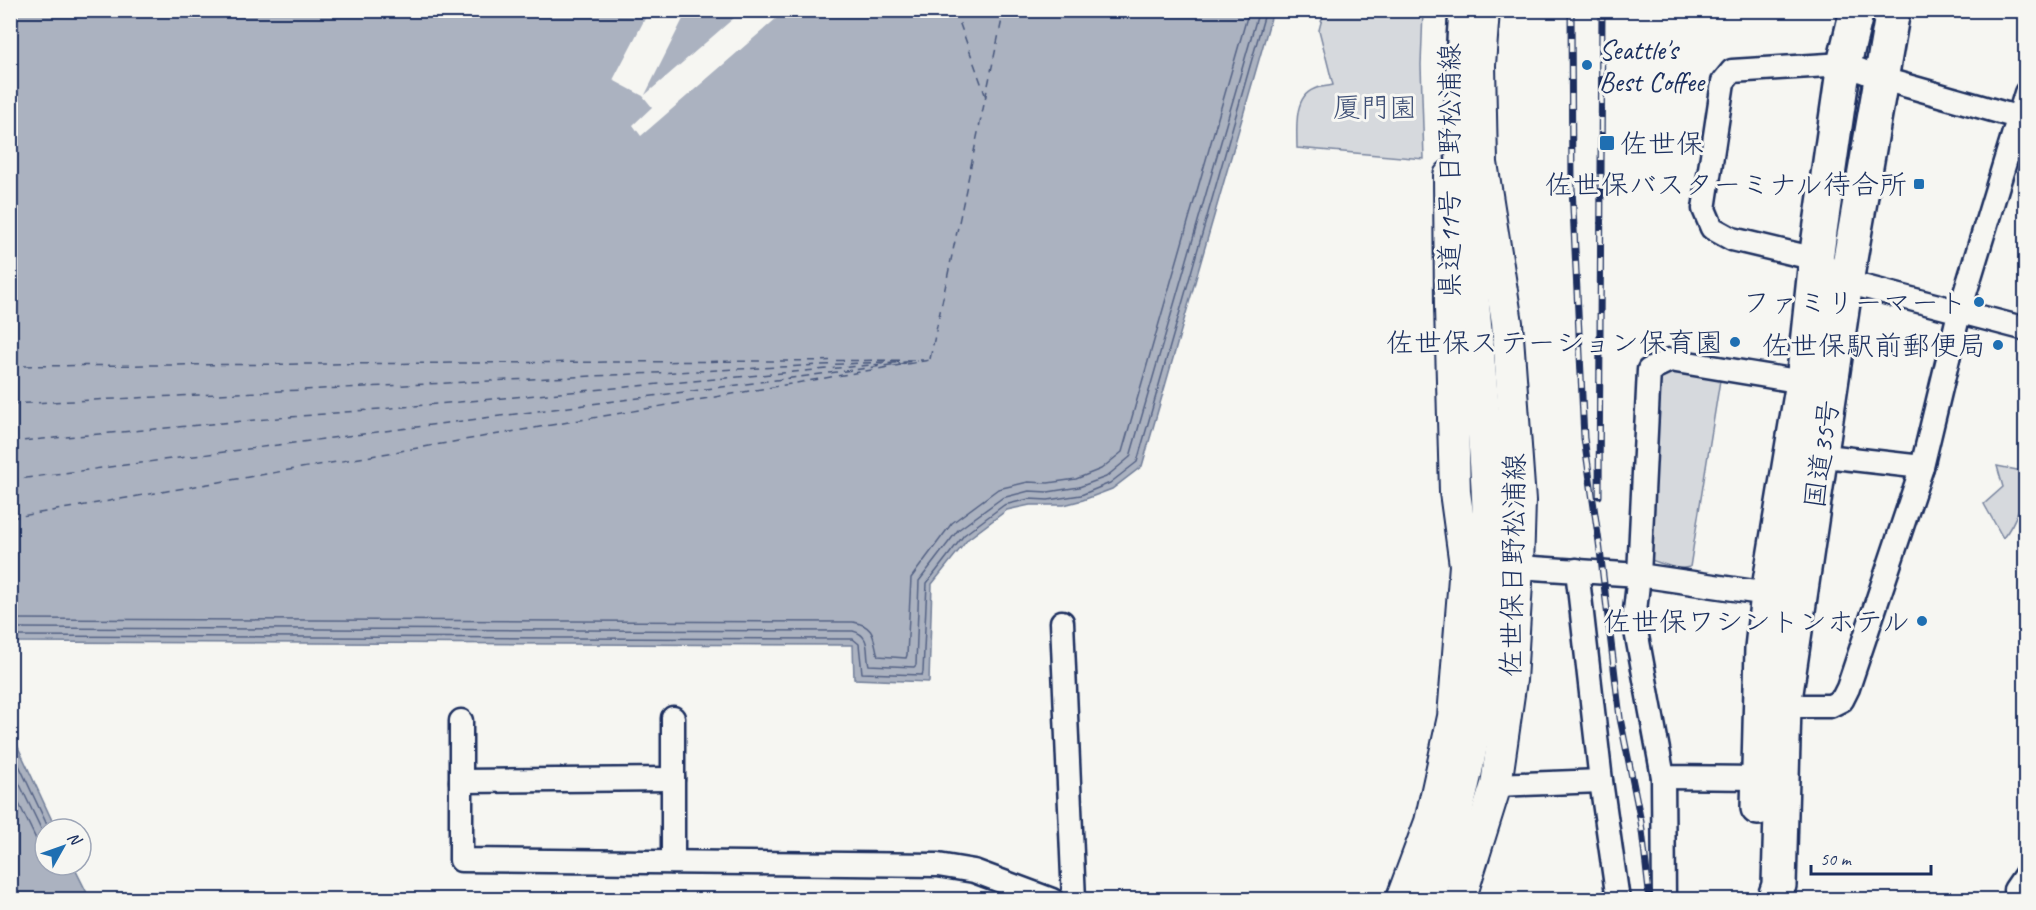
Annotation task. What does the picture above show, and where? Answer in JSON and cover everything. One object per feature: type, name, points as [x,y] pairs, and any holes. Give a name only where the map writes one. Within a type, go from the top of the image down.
[{"type":"highway","points":[[1426,900],[1454,814],[1474,730],[1483,665],[1490,560],[1485,439],[1465,209],[1462,124],[1466,10]]},
{"type":"highway","name":"国道35号","points":[[1774,900],[1779,885],[1784,706],[1806,454],[1803,382],[1816,259],[1844,64],[1857,10]]},
{"type":"highway","name":"国道35号","points":[[1763,900],[1758,886],[1759,778],[1762,648],[1768,594],[1806,454],[1846,282],[1883,79],[1893,10]]},
{"type":"main road","name":"県道11号 日野松浦線","points":[[1401,900],[1430,822],[1453,717],[1465,565],[1455,492],[1450,307],[1448,49],[1450,10]]},
{"type":"main road","name":"佐世保日野松浦線","points":[[1460,900],[1496,785],[1511,680],[1520,501],[1507,322],[1482,163],[1480,65],[1484,10]]},
{"type":"street","points":[[2017,117],[1883,79],[1844,64],[1732,71],[1723,82],[1704,208],[1712,228],[1732,239],[1816,259],[1846,282],[2025,329]]},
{"type":"street","points":[[1784,706],[1830,706],[1842,700],[1848,688],[1922,467],[1959,312],[2025,94]]},
{"type":"street","points":[[1664,900],[1663,777],[1634,621],[1639,575],[1649,370],[1670,360],[1803,382]]},
{"type":"street","points":[[1806,454],[1922,467]]},
{"type":"street","points":[[1518,567],[1639,575],[1768,594]]},
{"type":"street","points":[[1577,570],[1601,782],[1618,900]]},
{"type":"street","points":[[1062,622],[1074,900]]},
{"type":"street","points":[[673,718],[673,862]]},
{"type":"street","points":[[461,721],[462,860],[938,865],[974,871],[1052,900]]},
{"type":"street","points":[[1663,777],[1759,778]]},
{"type":"street","points":[[461,781],[673,779]]},
{"type":"street","points":[[1496,785],[1601,782]]},
{"type":"street","points":[[2016,900],[2015,890],[2025,874]]},
{"type":"green space","name":"厦門園","points":[[1324,11],[1423,11],[1421,65],[1424,159],[1297,148],[1297,124],[1302,99],[1316,88],[1333,85],[1319,30]]},
{"type":"green space","points":[[1678,372],[1720,380],[1690,567],[1678,569],[1648,559],[1653,452],[1661,375]]},
{"type":"green space","points":[[1997,466],[2022,471],[2025,475],[2024,491],[2019,508],[2003,538],[1984,504],[2003,487]]},
{"type":"water","points":[[11,11],[1273,11],[1142,466],[1112,489],[1083,500],[1064,505],[1030,505],[1007,510],[968,539],[932,584],[929,682],[854,679],[853,645],[11,642]]},
{"type":"water","points":[[11,732],[50,817],[33,817],[33,877],[79,877],[90,899],[11,899]]},
{"type":"pier","points":[[649,11],[687,11],[645,95],[742,11],[785,11],[641,136],[633,125],[652,107],[643,96],[613,80]]},
{"type":"ferry route","points":[[955,10],[986,97]]},
{"type":"ferry route","points":[[930,359],[1004,10]]},
{"type":"ferry route","points":[[10,366],[923,360]]},
{"type":"ferry route","points":[[10,518],[930,360]]},
{"type":"ferry route","points":[[10,404],[905,361]]},
{"type":"ferry route","points":[[10,442],[917,361]]},
{"type":"ferry route","points":[[10,480],[906,363]]},
{"type":"railway","points":[[1571,10],[1572,187],[1584,438],[1620,718],[1641,822],[1650,900]]},
{"type":"railway","points":[[1599,496],[1602,10]]},
{"type":"place","name":"Seattle's Best Coffee","points":[[1587,65]]},
{"type":"place","name":"佐世保","points":[[1607,143]]},
{"type":"place","name":"佐世保バスターミナル待合所","points":[[1919,184]]},
{"type":"place","name":"ファミリーマート","points":[[1979,302]]},
{"type":"place","name":"佐世保ステーション保育園","points":[[1735,342]]},
{"type":"place","name":"佐世保駅前郵便局","points":[[1998,345]]},
{"type":"place","name":"佐世保ワシントンホテル","points":[[1922,621]]}]
